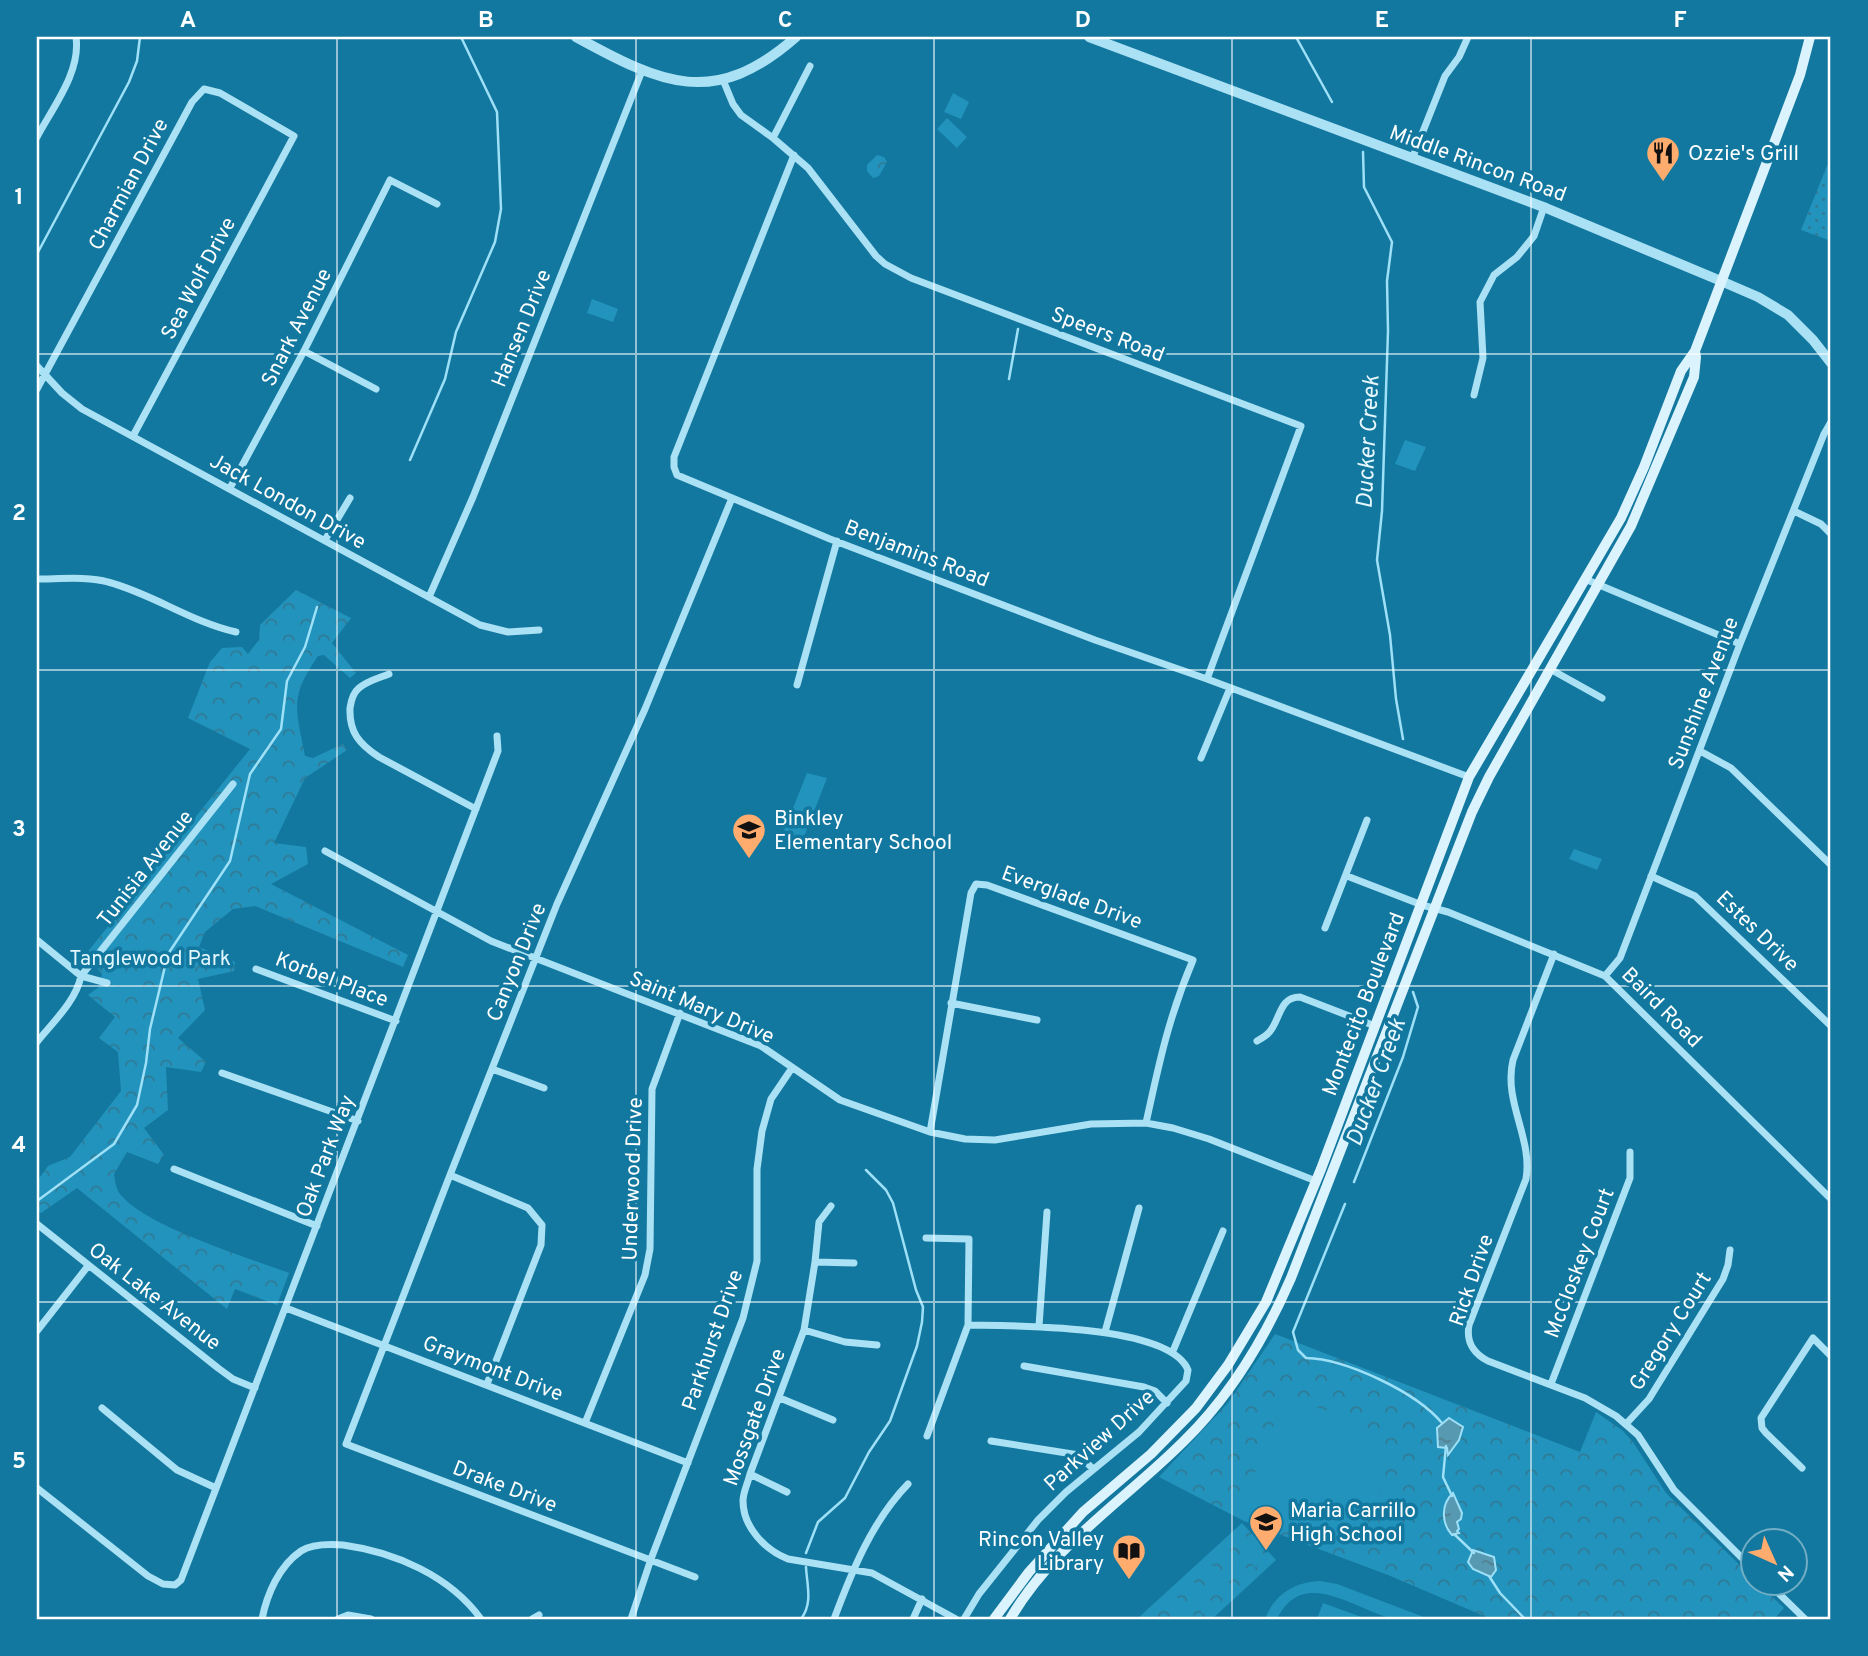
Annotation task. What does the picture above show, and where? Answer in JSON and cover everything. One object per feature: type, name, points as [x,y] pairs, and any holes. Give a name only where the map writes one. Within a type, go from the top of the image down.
[{"type":"main road","name":"Montecito Boulevard","points":[[994,1619],[1051,1545],[1121,1477],[1151,1454],[1196,1408],[1228,1366],[1266,1302],[1316,1181],[1469,777],[1621,518],[1681,371],[1695,351],[1800,75],[1810,37]]},
{"type":"main road","name":"Montecito Boulevard","points":[[1010,1619],[1061,1552],[1091,1522],[1185,1440],[1216,1405],[1255,1350],[1291,1278],[1434,909],[1489,778],[1631,526],[1694,377],[1695,351]]},
{"type":"street","points":[[37,137],[73,69],[78,51],[76,37]]},
{"type":"street","points":[[576,37],[642,71],[673,80],[694,82],[723,80],[747,72],[796,37]]},
{"type":"street","name":"Middle Rincon Road","points":[[1088,37],[1544,207],[1758,297],[1787,315],[1813,340],[1831,363]]},
{"type":"street","points":[[1412,159],[1445,76],[1459,57],[1468,37]]},
{"type":"street","points":[[773,138],[810,66]]},
{"type":"street","name":"Hansen Drive","points":[[429,597],[473,497],[642,71]]},
{"type":"street","name":"Speers Road","points":[[723,80],[741,116],[773,138],[808,168],[876,256],[889,266],[911,278],[1301,426],[1207,679]]},
{"type":"street","name":"Charmian Drive","points":[[37,389],[192,102],[204,89],[219,93],[294,136]]},
{"type":"street","name":"Sea Wolf Drive","points":[[133,436],[294,136]]},
{"type":"street","name":"Benjamins Road","points":[[794,155],[674,457],[677,475],[838,541],[1106,644],[1469,777]]},
{"type":"street","name":"Snark Avenue","points":[[230,488],[304,351],[390,180],[437,204]]},
{"type":"street","points":[[1474,395],[1483,358],[1480,302],[1493,275],[1517,257],[1534,236],[1544,207]]},
{"type":"street","points":[[304,351],[376,389]]},
{"type":"street","name":"Jack London Drive","points":[[37,366],[82,409],[480,625],[508,632],[539,630]]},
{"type":"street","name":"Sunshine Avenue","points":[[1605,976],[1620,958],[1740,644],[1831,422]]},
{"type":"street","points":[[325,540],[350,498]]},
{"type":"street","name":"Canyon Drive","points":[[346,1444],[561,894],[645,709],[732,498]]},
{"type":"street","points":[[1794,511],[1821,524],[1831,534]]},
{"type":"street","points":[[797,685],[838,541]]},
{"type":"street","points":[[37,579],[106,581],[164,603],[214,627],[236,632]]},
{"type":"street","points":[[1585,579],[1740,644]]},
{"type":"street","points":[[1550,669],[1602,698]]},
{"type":"street","points":[[389,674],[358,688],[351,703],[350,721],[355,737],[379,757],[475,809]]},
{"type":"street","points":[[1201,758],[1230,688]]},
{"type":"street","name":"Oak Park Way","points":[[37,1488],[148,1576],[163,1584],[175,1585],[181,1580],[439,912],[498,751],[497,736]]},
{"type":"street","points":[[1700,751],[1731,768],[1831,865]]},
{"type":"street","name":"Tunisia Avenue","points":[[37,1042],[72,998],[79,987],[81,976],[233,784]]},
{"type":"street","points":[[1325,928],[1367,820]]},
{"type":"street","name":"Saint Mary Drive","points":[[326,851],[491,941],[761,1046],[840,1100],[930,1132],[965,1139],[995,1140],[1091,1124],[1146,1123],[1209,1139],[1316,1181]]},
{"type":"street","name":"Baird Road","points":[[1347,876],[1605,976],[1831,1199]]},
{"type":"street","name":"Estes Drive","points":[[1651,876],[1695,895],[1831,1026]]},
{"type":"street","name":"Everglade Drive","points":[[930,1132],[971,893],[976,884],[987,885],[1193,960],[1175,1002],[1163,1043],[1146,1123]]},
{"type":"street","points":[[37,940],[81,976],[107,983]]},
{"type":"street","name":"Rick Drive","points":[[1554,954],[1515,1053],[1510,1077],[1511,1094],[1526,1147],[1526,1179],[1468,1332],[1469,1343],[1482,1358],[1594,1402],[1626,1424],[1643,1443],[1674,1490],[1738,1554]]},
{"type":"street","name":"Korbel Place","points":[[256,969],[396,1021]]},
{"type":"street","points":[[1257,1041],[1270,1032],[1286,1001],[1292,997],[1300,997],[1375,1026]]},
{"type":"street","points":[[951,1003],[1037,1020]]},
{"type":"street","name":"Underwood Drive","points":[[585,1423],[645,1275],[650,1250],[652,1089],[680,1013]]},
{"type":"street","name":"Parkhurst Drive","points":[[631,1619],[651,1559],[743,1318],[757,1261],[757,1169],[762,1131],[771,1099],[792,1068]]},
{"type":"street","points":[[492,1069],[544,1088]]},
{"type":"street","points":[[222,1073],[358,1121]]},
{"type":"street","name":"McCloskey Court","points":[[1551,1384],[1630,1178],[1630,1152]]},
{"type":"street","points":[[174,1169],[317,1226]]},
{"type":"street","points":[[450,1175],[528,1208],[542,1225],[541,1245],[487,1384]]},
{"type":"street","name":"Mossgate Drive","points":[[831,1206],[819,1222],[816,1262],[804,1330],[743,1498],[748,1524],[758,1539],[775,1554],[799,1561],[872,1573],[956,1619]]},
{"type":"street","points":[[1105,1332],[1139,1208]]},
{"type":"street","points":[[1039,1326],[1047,1212]]},
{"type":"street","name":"Oak Lake Avenue","points":[[37,1224],[218,1368],[233,1379],[255,1388]]},
{"type":"street","points":[[968,1325],[1039,1326],[1105,1332],[1173,1351],[1223,1231]]},
{"type":"street","points":[[926,1238],[969,1240],[968,1325],[927,1436]]},
{"type":"street","name":"Gregory Court","points":[[1626,1424],[1649,1399],[1723,1279],[1730,1250]]},
{"type":"street","points":[[816,1262],[854,1263]]},
{"type":"street","points":[[37,1331],[88,1266]]},
{"type":"street","name":"Graymont Drive","points":[[286,1308],[688,1463]]},
{"type":"street","points":[[804,1330],[845,1342],[877,1345]]},
{"type":"street","points":[[1802,1468],[1766,1433],[1762,1428],[1761,1418],[1813,1338],[1831,1356]]},
{"type":"street","name":"Parkview Drive","points":[[964,1619],[998,1569],[1038,1520],[1066,1492],[1139,1432],[1186,1381],[1186,1364],[1173,1351]]},
{"type":"street","points":[[1024,1366],[1144,1387],[1155,1391],[1167,1403]]},
{"type":"street","points":[[780,1398],[833,1420]]},
{"type":"street","points":[[102,1408],[177,1470],[216,1488]]},
{"type":"street","points":[[991,1441],[1079,1455],[1093,1469]]},
{"type":"street","name":"Drake Drive","points":[[346,1444],[695,1577]]},
{"type":"street","points":[[750,1474],[787,1492]]},
{"type":"street","points":[[834,1619],[853,1568],[890,1502],[908,1484]]},
{"type":"street","points":[[262,1619],[272,1587],[283,1568],[302,1550],[333,1544],[382,1552],[417,1567],[437,1578],[481,1619]]},
{"type":"street","points":[[1781,1596],[1805,1619]]},
{"type":"street","points":[[913,1619],[922,1599]]},
{"type":"street","points":[[338,1619],[348,1615],[371,1619]]},
{"type":"green space","points":[[953,93],[969,102],[961,119],[944,112]]},
{"type":"green space","points":[[947,118],[967,137],[957,148],[937,129]]},
{"type":"green space","points":[[877,155],[884,157],[887,162],[879,176],[873,178],[867,171],[867,165]]},
{"type":"green space","points":[[1831,156],[1831,241],[1801,230]]},
{"type":"green space","points":[[592,299],[618,309],[613,322],[587,313]]},
{"type":"green space","points":[[1405,440],[1426,447],[1415,471],[1395,464]]},
{"type":"green space","name":"Tanglewood Park","points":[[296,590],[351,618],[332,643],[356,673],[350,678],[324,655],[318,656],[302,683],[297,704],[305,756],[313,758],[343,744],[347,750],[305,778],[274,843],[306,847],[308,864],[271,884],[408,955],[403,967],[255,906],[233,909],[205,932],[199,947],[235,962],[234,971],[198,979],[205,1010],[178,1038],[206,1062],[201,1072],[166,1067],[168,1110],[144,1128],[164,1155],[158,1164],[127,1152],[114,1174],[120,1194],[151,1218],[198,1240],[289,1273],[277,1305],[235,1289],[227,1309],[77,1188],[41,1213],[37,1210],[37,1181],[48,1166],[70,1157],[121,1091],[118,1052],[99,1038],[115,1017],[88,995],[99,987],[102,974],[86,954],[250,749],[188,718],[210,662],[222,648],[242,647],[248,654],[259,640],[260,625]]},
{"type":"green space","points":[[807,773],[827,778],[802,842],[783,833]]},
{"type":"green space","points":[[1574,849],[1602,859],[1597,870],[1569,859]]},
{"type":"green space","points":[[109,968],[138,975],[135,989],[104,982]]},
{"type":"green space","points":[[1275,1334],[1580,1452],[1596,1412],[1623,1431],[1666,1493],[1738,1563],[1738,1596],[1772,1596],[1784,1608],[1774,1619],[1491,1619],[1388,1575],[1244,1521],[1159,1477],[1228,1403]]},
{"type":"green space","points":[[1284,1399],[1348,1416],[1371,1438],[1384,1462],[1378,1499],[1346,1548],[1246,1510],[1243,1503]]},
{"type":"green space","points":[[1242,1523],[1276,1560],[1212,1619],[1137,1619]]},
{"type":"green space","points":[[1243,1533],[1266,1557],[1255,1567],[1232,1543]]},
{"type":"green space","points":[[1227,1547],[1249,1571],[1238,1582],[1216,1557]]},
{"type":"green space","points":[[1210,1563],[1232,1586],[1221,1597],[1199,1573]]},
{"type":"green space","points":[[1192,1580],[1214,1604],[1203,1614],[1181,1590]]},
{"type":"green space","points":[[1320,1581],[1337,1584],[1429,1619],[1395,1619],[1348,1601],[1316,1593],[1301,1595],[1288,1603],[1277,1619],[1265,1619],[1274,1603],[1286,1591],[1302,1584]]},
{"type":"green space","points":[[1175,1595],[1197,1619],[1177,1619],[1164,1605]]},
{"type":"green space","points":[[1323,1603],[1367,1619],[1317,1619]]},
{"type":"water","points":[[1449,1418],[1463,1427],[1459,1440],[1448,1455],[1447,1448],[1438,1447],[1437,1428]]},
{"type":"water","points":[[1453,1493],[1462,1513],[1457,1522],[1459,1533],[1452,1535],[1444,1514],[1446,1503]]},
{"type":"water","points":[[1473,1550],[1494,1557],[1496,1570],[1491,1577],[1473,1569],[1468,1562]]},
{"type":"waterway","points":[[37,254],[129,82],[137,61],[140,37]]},
{"type":"waterway","points":[[410,460],[445,379],[456,332],[495,242],[501,209],[497,112],[461,37]]},
{"type":"waterway","name":"Ducker Creek","points":[[1296,37],[1332,102]]},
{"type":"waterway","name":"Ducker Creek","points":[[1363,152],[1364,187],[1392,242],[1387,281],[1382,511],[1377,560],[1403,739]]},
{"type":"waterway","points":[[1009,379],[1018,329]]},
{"type":"waterway","points":[[37,1201],[114,1144],[137,1105],[150,1029],[168,954],[230,861],[250,774],[281,729],[287,681],[305,647],[317,607]]},
{"type":"waterway","name":"Ducker Creek","points":[[1354,1182],[1403,1057],[1418,1007],[1413,992]]},
{"type":"waterway","points":[[806,1553],[818,1522],[845,1498],[869,1452],[890,1421],[917,1346],[922,1322],[923,1307],[893,1203],[886,1190],[866,1170]]},
{"type":"waterway","name":"Ducker Creek","points":[[1345,1204],[1293,1332],[1298,1350],[1306,1358],[1340,1364],[1379,1379],[1415,1400],[1442,1423]]},
{"type":"waterway","name":"Ducker Creek","points":[[1446,1446],[1443,1477],[1452,1496]]},
{"type":"waterway","name":"Ducker Creek","points":[[1454,1534],[1474,1553]]},
{"type":"waterway","points":[[801,1619],[808,1601],[806,1567]]},
{"type":"waterway","name":"Ducker Creek","points":[[1489,1576],[1500,1593],[1525,1619]]},
{"type":"place","name":"Ozzie's Grill","points":[[1663,183]]},
{"type":"place","name":"Binkley Elementary School","points":[[749,860]]},
{"type":"place","name":"Maria Carrillo High School","points":[[1266,1552]]},
{"type":"place","name":"Rincon Valley Library","points":[[1129,1581]]}]
